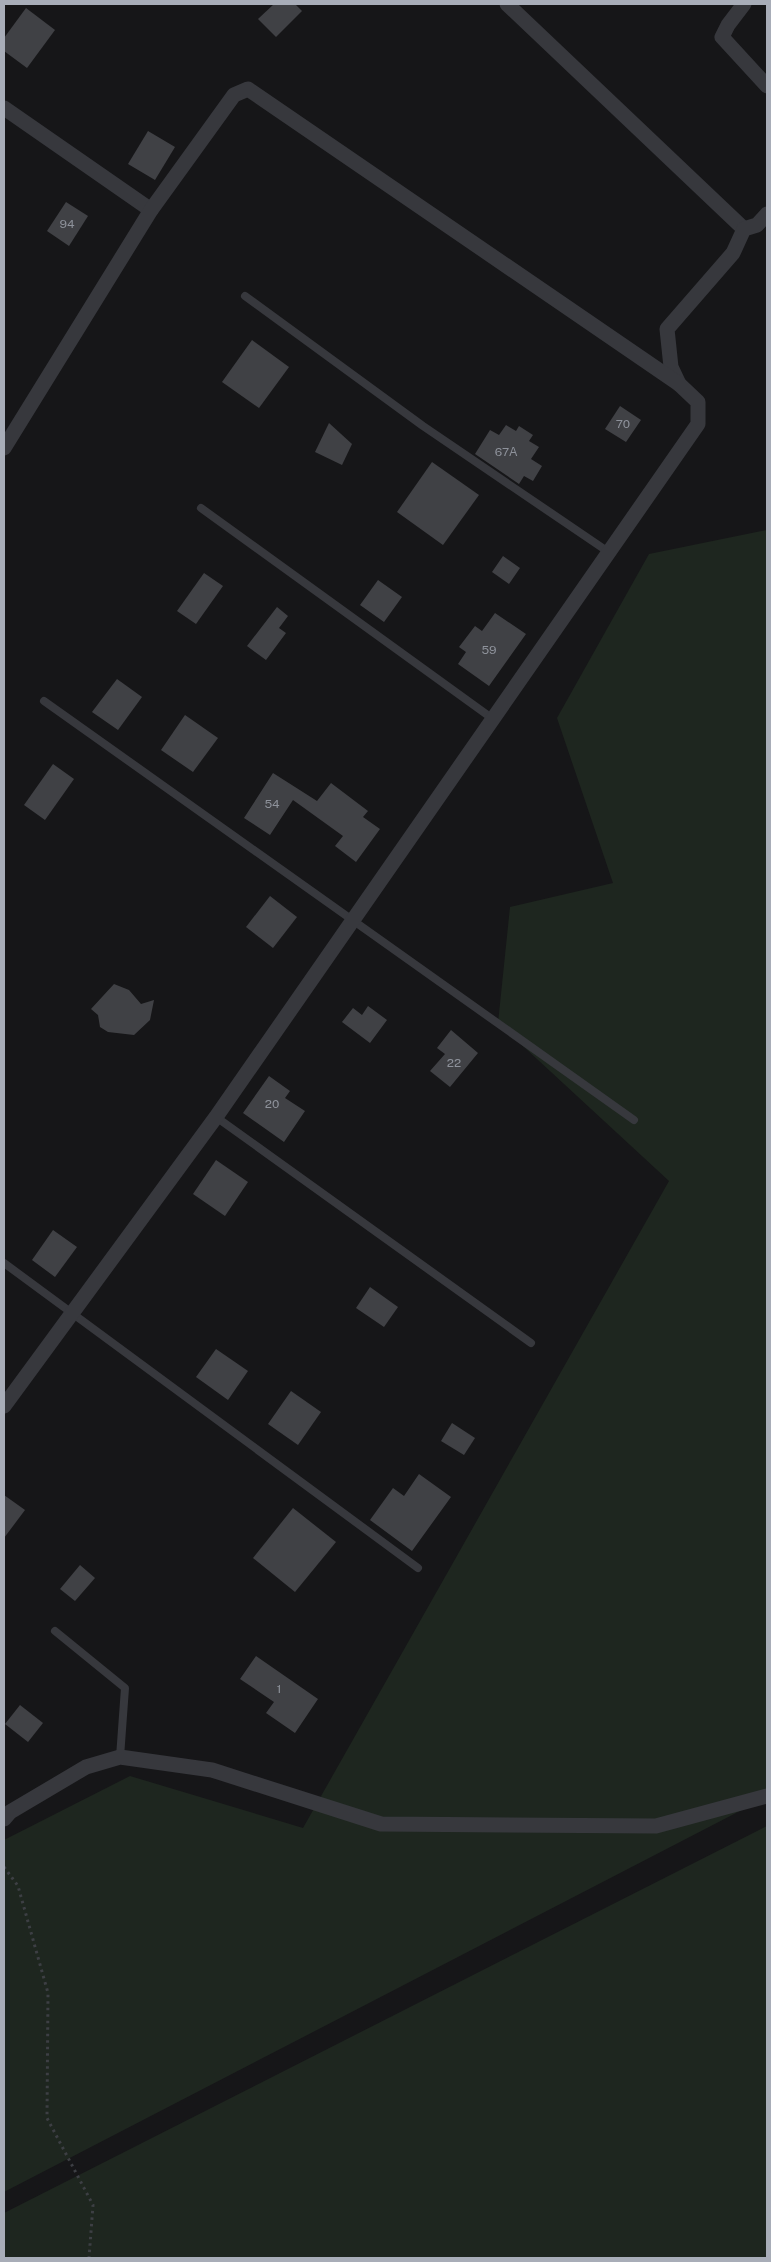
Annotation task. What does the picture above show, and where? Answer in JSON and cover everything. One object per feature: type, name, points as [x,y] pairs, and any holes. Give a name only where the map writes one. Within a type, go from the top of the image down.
[{"type":"street","points":[[507,4],[744,229]]},
{"type":"street","points":[[744,4],[728,25],[722,38],[767,86]]},
{"type":"street","points":[[4,448],[151,210],[234,95],[248,89],[679,384],[698,402],[698,424],[610,553],[216,1116],[4,1406]]},
{"type":"street","points":[[4,108],[151,210]]},
{"type":"street","points":[[744,229],[758,225],[767,214]]},
{"type":"street","points":[[679,384],[671,367],[667,329],[733,254],[744,229]]},
{"type":"street","points":[[6,1811],[86,1767],[120,1757],[212,1770],[381,1824],[656,1826],[767,1796]]},
{"type":"lane","points":[[245,296],[423,426],[610,553]]},
{"type":"lane","points":[[201,508],[493,719]]},
{"type":"lane","points":[[44,701],[634,1120]]},
{"type":"lane","points":[[216,1116],[532,1343]]},
{"type":"lane","points":[[4,1263],[418,1568]]},
{"type":"lane","points":[[55,1631],[125,1688],[120,1757]]},
{"type":"path","points":[[4,1867],[18,1886],[48,1993],[47,2118],[93,2206],[89,2258]]},
{"type":"shaded area","points":[[767,530],[767,1797],[4,2192],[4,1840],[130,1776],[303,1828],[669,1181],[498,1023],[510,907],[613,883],[557,718],[649,554]]},
{"type":"shaded area","points":[[767,1826],[767,2258],[4,2258],[4,2213]]},
{"type":"building","points":[[274,4],[295,4],[302,11],[276,37],[258,19]]},
{"type":"building","points":[[26,8],[55,30],[27,68],[4,51],[4,38]]},
{"type":"building","points":[[148,131],[175,147],[155,180],[128,164]]},
{"type":"building","points":[[66,202],[88,216],[69,246],[47,231]]},
{"type":"building","points":[[252,340],[289,367],[259,408],[222,382]]},
{"type":"building","points":[[620,406],[641,420],[626,442],[605,429]]},
{"type":"building","points":[[329,423],[352,444],[342,465],[315,452]]},
{"type":"building","points":[[506,425],[516,431],[519,426],[533,435],[529,441],[539,447],[531,459],[542,466],[533,481],[524,476],[519,484],[475,454],[490,430],[499,435]]},
{"type":"building","points":[[432,462],[479,495],[443,545],[397,512]]},
{"type":"building","points":[[503,556],[520,568],[509,584],[492,572]]},
{"type":"building","points":[[204,573],[223,586],[196,624],[177,611]]},
{"type":"building","points":[[378,580],[402,597],[384,622],[360,605]]},
{"type":"building","points":[[277,607],[288,616],[279,628],[286,633],[266,660],[247,646]]},
{"type":"building","points":[[495,613],[526,634],[489,686],[458,664],[466,652],[459,647],[475,626],[482,631]]},
{"type":"building","points":[[117,679],[142,697],[118,730],[92,712]]},
{"type":"building","points":[[185,715],[218,738],[193,772],[161,750]]},
{"type":"building","points":[[53,764],[74,779],[45,820],[24,805]]},
{"type":"building","points":[[273,773],[317,801],[331,783],[368,811],[363,817],[380,829],[356,862],[335,846],[343,836],[293,800],[270,835],[244,818]]},
{"type":"building","points":[[270,896],[297,917],[273,948],[246,927]]},
{"type":"building","points":[[114,984],[129,990],[141,1004],[154,1000],[150,1020],[134,1035],[108,1032],[100,1027],[98,1015],[91,1009]]},
{"type":"building","points":[[368,1006],[387,1020],[370,1043],[342,1022],[353,1008],[362,1015]]},
{"type":"building","points":[[451,1030],[478,1053],[450,1087],[430,1071],[445,1054],[437,1048]]},
{"type":"building","points":[[269,1076],[290,1091],[285,1098],[305,1111],[284,1142],[243,1113]]},
{"type":"building","points":[[216,1160],[248,1182],[225,1216],[193,1194]]},
{"type":"building","points":[[53,1230],[77,1247],[55,1277],[32,1260]]},
{"type":"building","points":[[370,1287],[398,1307],[384,1327],[356,1308]]},
{"type":"building","points":[[216,1349],[248,1371],[228,1400],[196,1377]]},
{"type":"building","points":[[291,1391],[321,1412],[298,1445],[268,1424]]},
{"type":"building","points":[[452,1423],[475,1438],[464,1455],[441,1441]]},
{"type":"building","points":[[419,1474],[451,1497],[412,1551],[370,1520],[393,1488],[404,1496]]},
{"type":"building","points":[[4,1495],[25,1510],[4,1538]]},
{"type":"building","points":[[293,1508],[336,1542],[295,1592],[253,1558]]},
{"type":"building","points":[[80,1565],[95,1578],[75,1601],[60,1589]]},
{"type":"building","points":[[256,1656],[318,1699],[295,1733],[266,1713],[274,1702],[240,1679]]},
{"type":"building","points":[[20,1705],[43,1723],[28,1742],[5,1724]]}]
